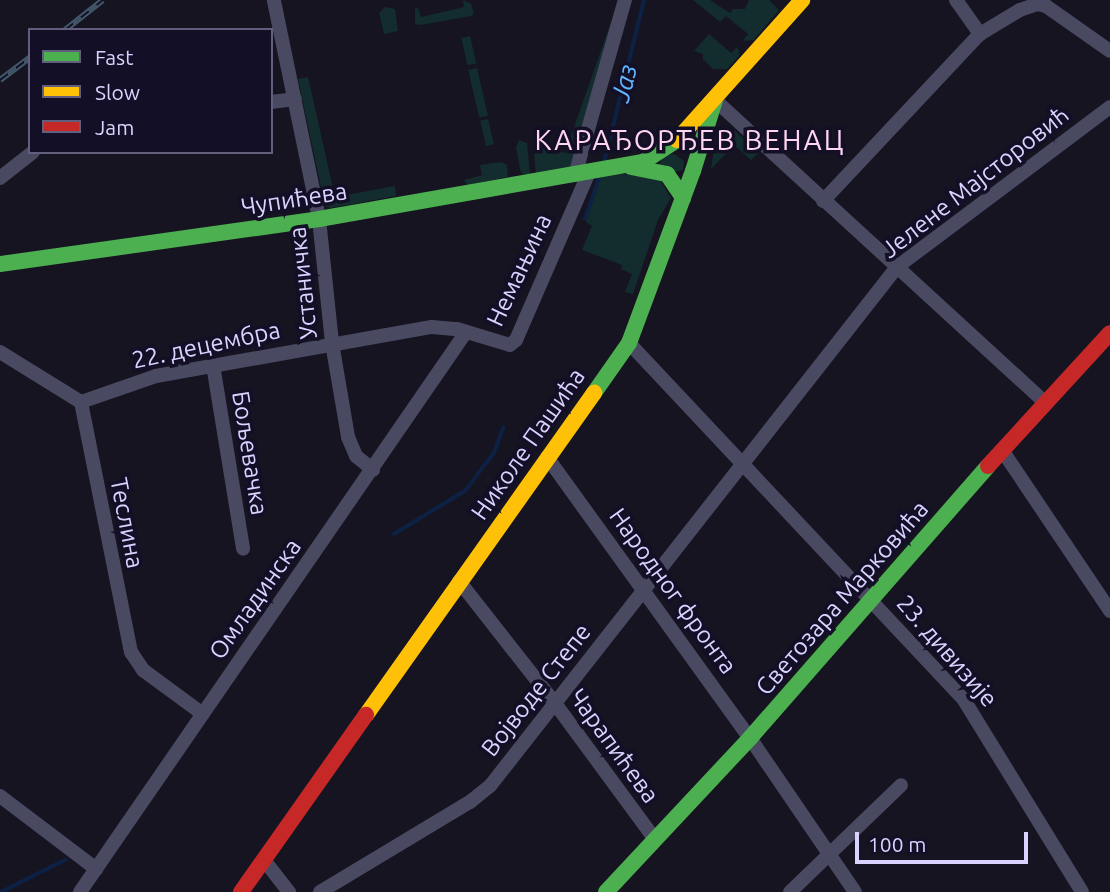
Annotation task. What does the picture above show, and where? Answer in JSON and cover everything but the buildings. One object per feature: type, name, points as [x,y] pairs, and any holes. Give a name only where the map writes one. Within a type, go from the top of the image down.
[{"type":"street","name":"Немањина","points":[[466,332],[506,345],[516,341],[591,172],[625,0]]},
{"type":"street","name":"Николе Пашића","points":[[241,892],[629,343],[693,172],[715,100],[802,0]]},
{"type":"street","points":[[956,0],[980,34]]},
{"type":"street","name":"Устаничка","points":[[274,1],[319,219],[332,343],[350,444],[356,456],[373,470]]},
{"type":"street","points":[[824,201],[980,34],[1020,10],[1037,4],[1046,6],[1110,51]]},
{"type":"street","points":[[273,102],[295,99]]},
{"type":"street","points":[[626,167],[668,148],[715,100],[1044,401]]},
{"type":"street","name":"Јелене Мајсторовић","points":[[743,464],[897,267],[1110,107]]},
{"type":"street","points":[[626,167],[677,176],[693,172],[682,153],[668,148]]},
{"type":"street","points":[[0,177],[30,154]]},
{"type":"street","name":"Чупићева","points":[[0,264],[319,219],[626,167]]},
{"type":"street","points":[[667,174],[682,198]]},
{"type":"street","name":"22. децембра","points":[[81,402],[145,379],[332,343],[432,327],[466,332]]},
{"type":"street","name":"Омладинска","points":[[80,892],[466,332]]},
{"type":"street","name":"Светозара Марковића","points":[[607,892],[873,600],[1044,401],[1110,333]]},
{"type":"street","name":"23. дивизије","points":[[629,343],[873,600],[970,708],[1082,892]]},
{"type":"street","points":[[0,352],[81,402]]},
{"type":"street","name":"Бољевачка","points":[[213,365],[243,549]]},
{"type":"street","name":"Теслина","points":[[81,402],[131,652],[143,670],[202,714]]},
{"type":"street","points":[[1002,450],[1109,608]]},
{"type":"street","name":"Народног фронта","points":[[547,457],[750,738],[855,892]]},
{"type":"street","name":"Војводе Степе","points":[[320,892],[480,795],[743,464]]},
{"type":"street","name":"Чарапићева","points":[[459,581],[554,702],[654,838]]},
{"type":"street","points":[[790,892],[901,785]]},
{"type":"street","points":[[0,796],[96,869]]},
{"type":"street","points":[[264,860],[289,892]]},
{"type":"green space","points":[[463,0],[471,4],[474,13],[471,16],[415,24],[415,8],[418,8],[421,17],[464,7]]},
{"type":"green space","points":[[693,0],[710,0],[730,13],[733,9],[745,9],[749,0],[769,0],[779,10],[754,40],[746,41],[743,40],[748,34],[726,16],[720,22]]},
{"type":"green space","points":[[385,7],[395,9],[398,31],[384,34],[379,13]]},
{"type":"green space","points":[[612,19],[615,20],[570,169],[536,174],[533,142],[565,153]]},
{"type":"green space","points":[[709,34],[731,53],[737,47],[739,50],[739,56],[727,69],[713,69],[703,59],[703,54],[694,51]]},
{"type":"green space","points":[[470,36],[476,63],[468,65],[461,38]]},
{"type":"green space","points":[[477,68],[488,116],[479,118],[468,70]]},
{"type":"green space","points":[[308,77],[335,197],[395,186],[396,196],[331,208],[325,206],[298,79]]},
{"type":"green space","points":[[488,119],[494,144],[486,146],[480,121]]},
{"type":"green space","points":[[727,129],[734,130],[758,153],[751,160],[734,145],[711,169],[716,135],[719,133],[721,139],[729,137]]},
{"type":"green space","points":[[519,140],[527,143],[530,175],[522,174],[520,169],[516,148]]},
{"type":"green space","points":[[674,154],[684,161],[683,170],[675,172],[658,166],[664,156]]},
{"type":"green space","points":[[501,162],[507,165],[508,177],[468,185],[465,182],[464,180],[482,175],[480,165]]},
{"type":"green space","points":[[611,173],[659,178],[671,198],[658,220],[633,294],[625,292],[632,274],[621,269],[622,265],[582,250],[592,226],[586,222],[597,180]]},
{"type":"waterway","name":"Јаз","points":[[604,163],[644,0]]},
{"type":"waterway","name":"Јаз","points":[[585,219],[599,178]]},
{"type":"waterway","name":"Јаз","points":[[394,534],[465,491],[494,453],[503,428]]},
{"type":"waterway","name":"Јаз","points":[[1,892],[65,860]]},
{"type":"railway","points":[[68,28],[103,0]]},
{"type":"railway","points":[[0,80],[28,59]]},
{"type":"traffic: fast","points":[[594,393],[629,343],[693,171],[715,100]]},
{"type":"traffic: fast","points":[[0,264],[319,219],[643,162],[677,140]]},
{"type":"traffic: fast","points":[[631,167],[667,174],[683,198]]},
{"type":"traffic: fast","points":[[606,892],[750,738],[988,466]]},
{"type":"traffic: slow","points":[[677,140],[802,0]]},
{"type":"traffic: slow","points":[[366,715],[594,393]]},
{"type":"traffic: jam","points":[[988,466],[1110,333]]},
{"type":"traffic: jam","points":[[241,892],[366,715]]},
{"type":"district","name":"КАРАЂОРЂЕВ ВЕНАЦ","points":[[690,140]]}]
